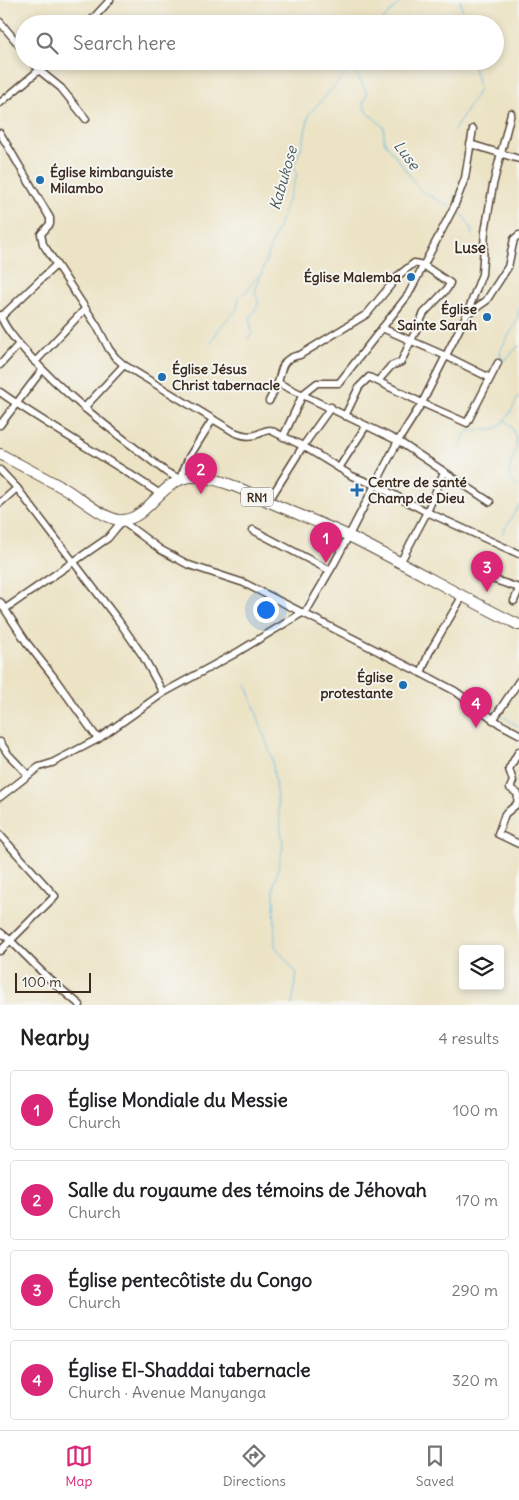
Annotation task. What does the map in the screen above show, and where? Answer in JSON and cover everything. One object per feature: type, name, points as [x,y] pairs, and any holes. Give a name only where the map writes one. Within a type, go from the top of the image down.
[{"type":"highway","points":[[0,454],[109,516],[122,521],[136,517],[160,494],[180,479]]},
{"type":"highway","name":"RN1","points":[[180,479],[191,476],[206,477],[229,484],[349,536],[462,597],[519,625]]},
{"type":"street","points":[[96,15],[110,0]]},
{"type":"street","points":[[0,22],[15,40]]},
{"type":"street","points":[[0,103],[40,71],[62,88],[86,119]]},
{"type":"street","points":[[0,796],[39,767],[52,763],[98,739],[163,693],[304,612],[349,536],[398,441],[422,403],[467,314],[482,274],[484,232],[493,185],[511,113]]},
{"type":"street","points":[[283,437],[303,394],[317,383],[340,383],[408,295],[454,207],[465,178],[473,129]]},
{"type":"street","points":[[0,133],[50,218],[50,224],[41,234],[43,244],[97,326],[114,357],[124,365],[239,434],[250,436],[257,435],[264,430],[270,430],[302,446],[352,476],[375,485],[426,512],[519,554]]},
{"type":"street","points":[[470,144],[519,159]]},
{"type":"street","points":[[467,314],[486,301],[508,267],[514,239],[519,235]]},
{"type":"street","points":[[269,401],[278,383],[283,364],[291,356],[300,354],[367,314],[399,275],[414,262],[423,265],[450,283],[447,289],[424,313],[401,362],[391,366],[378,381]]},
{"type":"street","points":[[56,265],[0,316],[2,323],[42,370],[84,408],[166,472],[180,479],[189,457],[213,419]]},
{"type":"street","points":[[35,362],[85,309]]},
{"type":"street","points":[[382,328],[412,340],[490,378]]},
{"type":"street","points":[[0,365],[19,344]]},
{"type":"street","points":[[345,416],[359,387],[369,376],[422,403],[468,423],[498,363]]},
{"type":"street","points":[[84,408],[124,365]]},
{"type":"street","points":[[0,426],[42,370]]},
{"type":"street","points":[[278,383],[398,441],[490,502]]},
{"type":"street","points":[[0,392],[62,434],[131,474],[160,494]]},
{"type":"street","points":[[268,502],[302,446],[331,408]]},
{"type":"street","points":[[339,468],[366,426]]},
{"type":"street","points":[[0,470],[17,488],[123,627],[143,656],[163,693]]},
{"type":"street","points":[[400,563],[444,472]]},
{"type":"street","points":[[0,503],[17,488]]},
{"type":"street","points":[[98,739],[2,606],[108,538],[122,521],[161,550],[189,565],[244,583],[421,672],[496,715],[519,734]]},
{"type":"street","points":[[253,530],[329,570]]},
{"type":"street","points":[[492,579],[519,588],[514,601]]},
{"type":"street","points":[[421,672],[429,653],[462,597]]},
{"type":"street","points":[[496,715],[519,681]]},
{"type":"street","points":[[0,742],[8,754],[28,775]]},
{"type":"street","points":[[519,751],[509,769],[513,781],[510,788],[518,794],[518,804],[505,814],[498,834],[519,844]]},
{"type":"street","points":[[0,835],[55,896],[0,951]]},
{"type":"street","points":[[0,932],[47,977],[80,1005]]},
{"type":"waterway","name":"Kabukose","points":[[388,15],[402,0]]},
{"type":"waterway","points":[[460,0],[464,15]]},
{"type":"waterway","name":"Kabukose","points":[[248,339],[252,334],[250,318],[259,303],[255,291],[297,175],[294,165],[303,143],[309,114],[349,70]]},
{"type":"waterway","name":"Luse","points":[[355,70],[367,93],[363,105],[368,113],[384,127],[384,141],[421,191],[452,208]]},
{"type":"waterway","points":[[453,132],[479,90],[474,70]]},
{"type":"waterway","name":"Luse","points":[[455,210],[463,215],[468,222],[474,239]]},
{"type":"waterway","points":[[211,342],[221,326],[237,309],[239,297],[246,292],[260,274]]},
{"type":"waterway","points":[[519,308],[517,321],[500,351],[501,358],[507,359],[519,346]]},
{"type":"waterway","points":[[460,450],[465,433],[497,428],[501,425],[519,396]]},
{"type":"waterway","points":[[505,419],[516,437],[515,450],[509,472],[513,482],[519,487]]},
{"type":"waterway","points":[[502,534],[519,505]]},
{"type":"waterway","points":[[247,685],[272,758],[283,847],[274,885],[275,946],[297,974],[292,1005]]},
{"type":"waterway","points":[[462,692],[495,712]]},
{"type":"waterway","points":[[501,715],[519,727]]},
{"type":"place","name":"Église kimbanguiste Milambo","points":[[40,180]]},
{"type":"place","name":"Église Malemba","points":[[411,277]]},
{"type":"place","name":"Église Sainte Sarah","points":[[487,317]]},
{"type":"place","name":"Église Jésus Christ tabernacle","points":[[162,377]]},
{"type":"place","name":"Centre de santé Champ de Dieu","points":[[357,490]]},
{"type":"place","name":"Salle du royaume des témoins de Jéhovah","points":[[201,494]]},
{"type":"place","name":"Église Mondiale du Messie","points":[[326,563]]},
{"type":"place","name":"Église pentecôtiste du Congo","points":[[487,592]]},
{"type":"place","name":"Église protestante","points":[[403,685]]},
{"type":"place","name":"Église El-Shaddai tabernacle","points":[[476,728]]},
{"type":"district","name":"Luse","points":[[470,247]]}]
